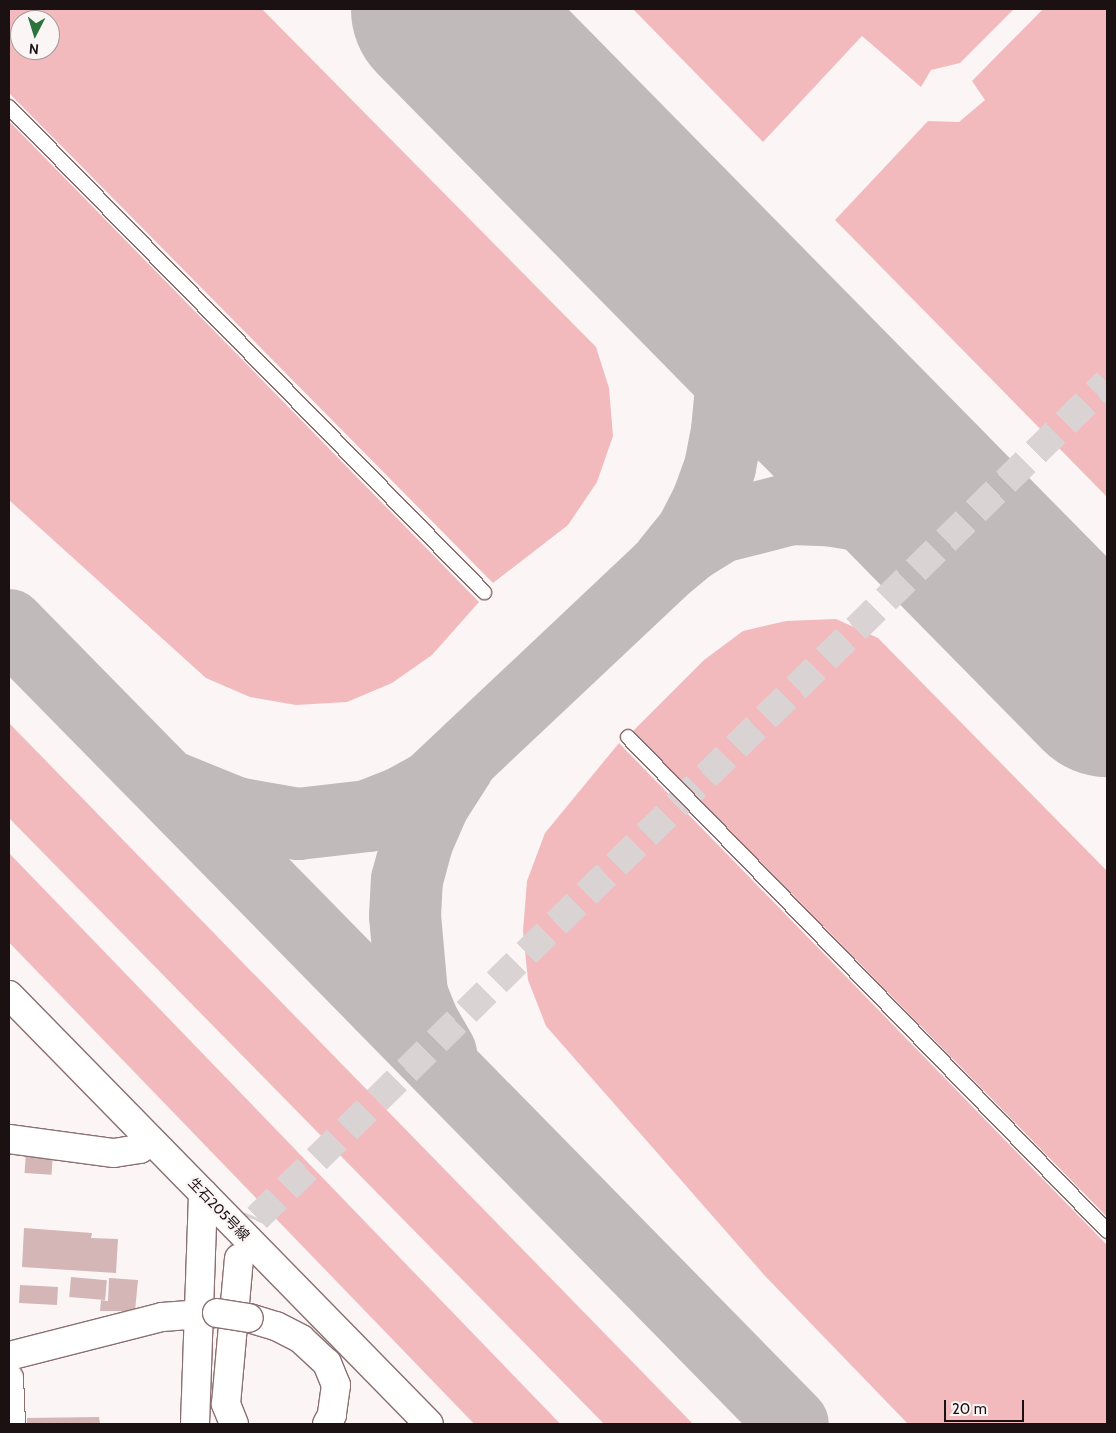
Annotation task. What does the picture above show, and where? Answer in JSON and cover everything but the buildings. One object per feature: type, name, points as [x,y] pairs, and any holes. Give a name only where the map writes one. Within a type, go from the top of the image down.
[{"type":"street","name":"生石205号線","points":[[9,995],[428,1424]]},
{"type":"street","points":[[9,1139],[114,1153],[140,1149],[152,1141]]},
{"type":"street","points":[[195,1424],[208,1312],[203,1193]]},
{"type":"street","points":[[234,1424],[226,1404],[239,1259]]},
{"type":"street","points":[[9,1356],[162,1317],[208,1312],[249,1318],[271,1323],[301,1339],[327,1363],[336,1385],[334,1407],[327,1424]]},
{"type":"street","points":[[9,1378],[11,1424]]},
{"type":"lane","points":[[9,107],[484,592]]},
{"type":"lane","points":[[628,737],[1107,1231]]},
{"type":"shaded area","points":[[9,9],[262,9],[596,347],[609,388],[613,436],[597,482],[568,525],[493,583],[9,93]]},
{"type":"shaded area","points":[[633,9],[1014,9],[960,63],[931,70],[921,87],[862,36],[763,142]]},
{"type":"shaded area","points":[[1043,9],[1107,9],[1107,497],[835,220],[928,121],[959,122],[985,100],[972,81]]},
{"type":"shaded area","points":[[9,121],[479,602],[432,655],[392,683],[347,702],[296,705],[250,697],[206,678],[9,500]]},
{"type":"shaded area","points":[[836,619],[878,638],[1107,871],[1107,1217],[633,731],[704,660],[743,631],[786,621]]},
{"type":"shaded area","points":[[9,723],[693,1424],[604,1424],[9,818]]},
{"type":"shaded area","points":[[619,743],[1107,1245],[1107,1424],[908,1424],[766,1277],[546,1026],[528,980],[523,931],[527,881],[545,833]]},
{"type":"shaded area","points":[[9,853],[560,1424],[474,1424],[9,942]]},
{"type":"taxiway","points":[[668,562],[691,534],[707,503],[720,467],[727,431],[731,388],[725,347],[698,268]]},
{"type":"taxiway","points":[[174,788],[236,813],[298,824],[368,816],[403,802],[432,786],[661,570],[690,546],[721,527],[791,509],[827,510],[913,524],[969,544]]},
{"type":"taxiway","points":[[9,625],[793,1424]]},
{"type":"taxiway","points":[[441,1053],[424,1024],[412,994],[405,916],[407,880],[417,842],[434,803],[459,764]]},
{"type":"runway","points":[[441,9],[1107,686]]},
{"type":"tunnel","points":[[239,1259],[257,1218],[1107,382]]}]
